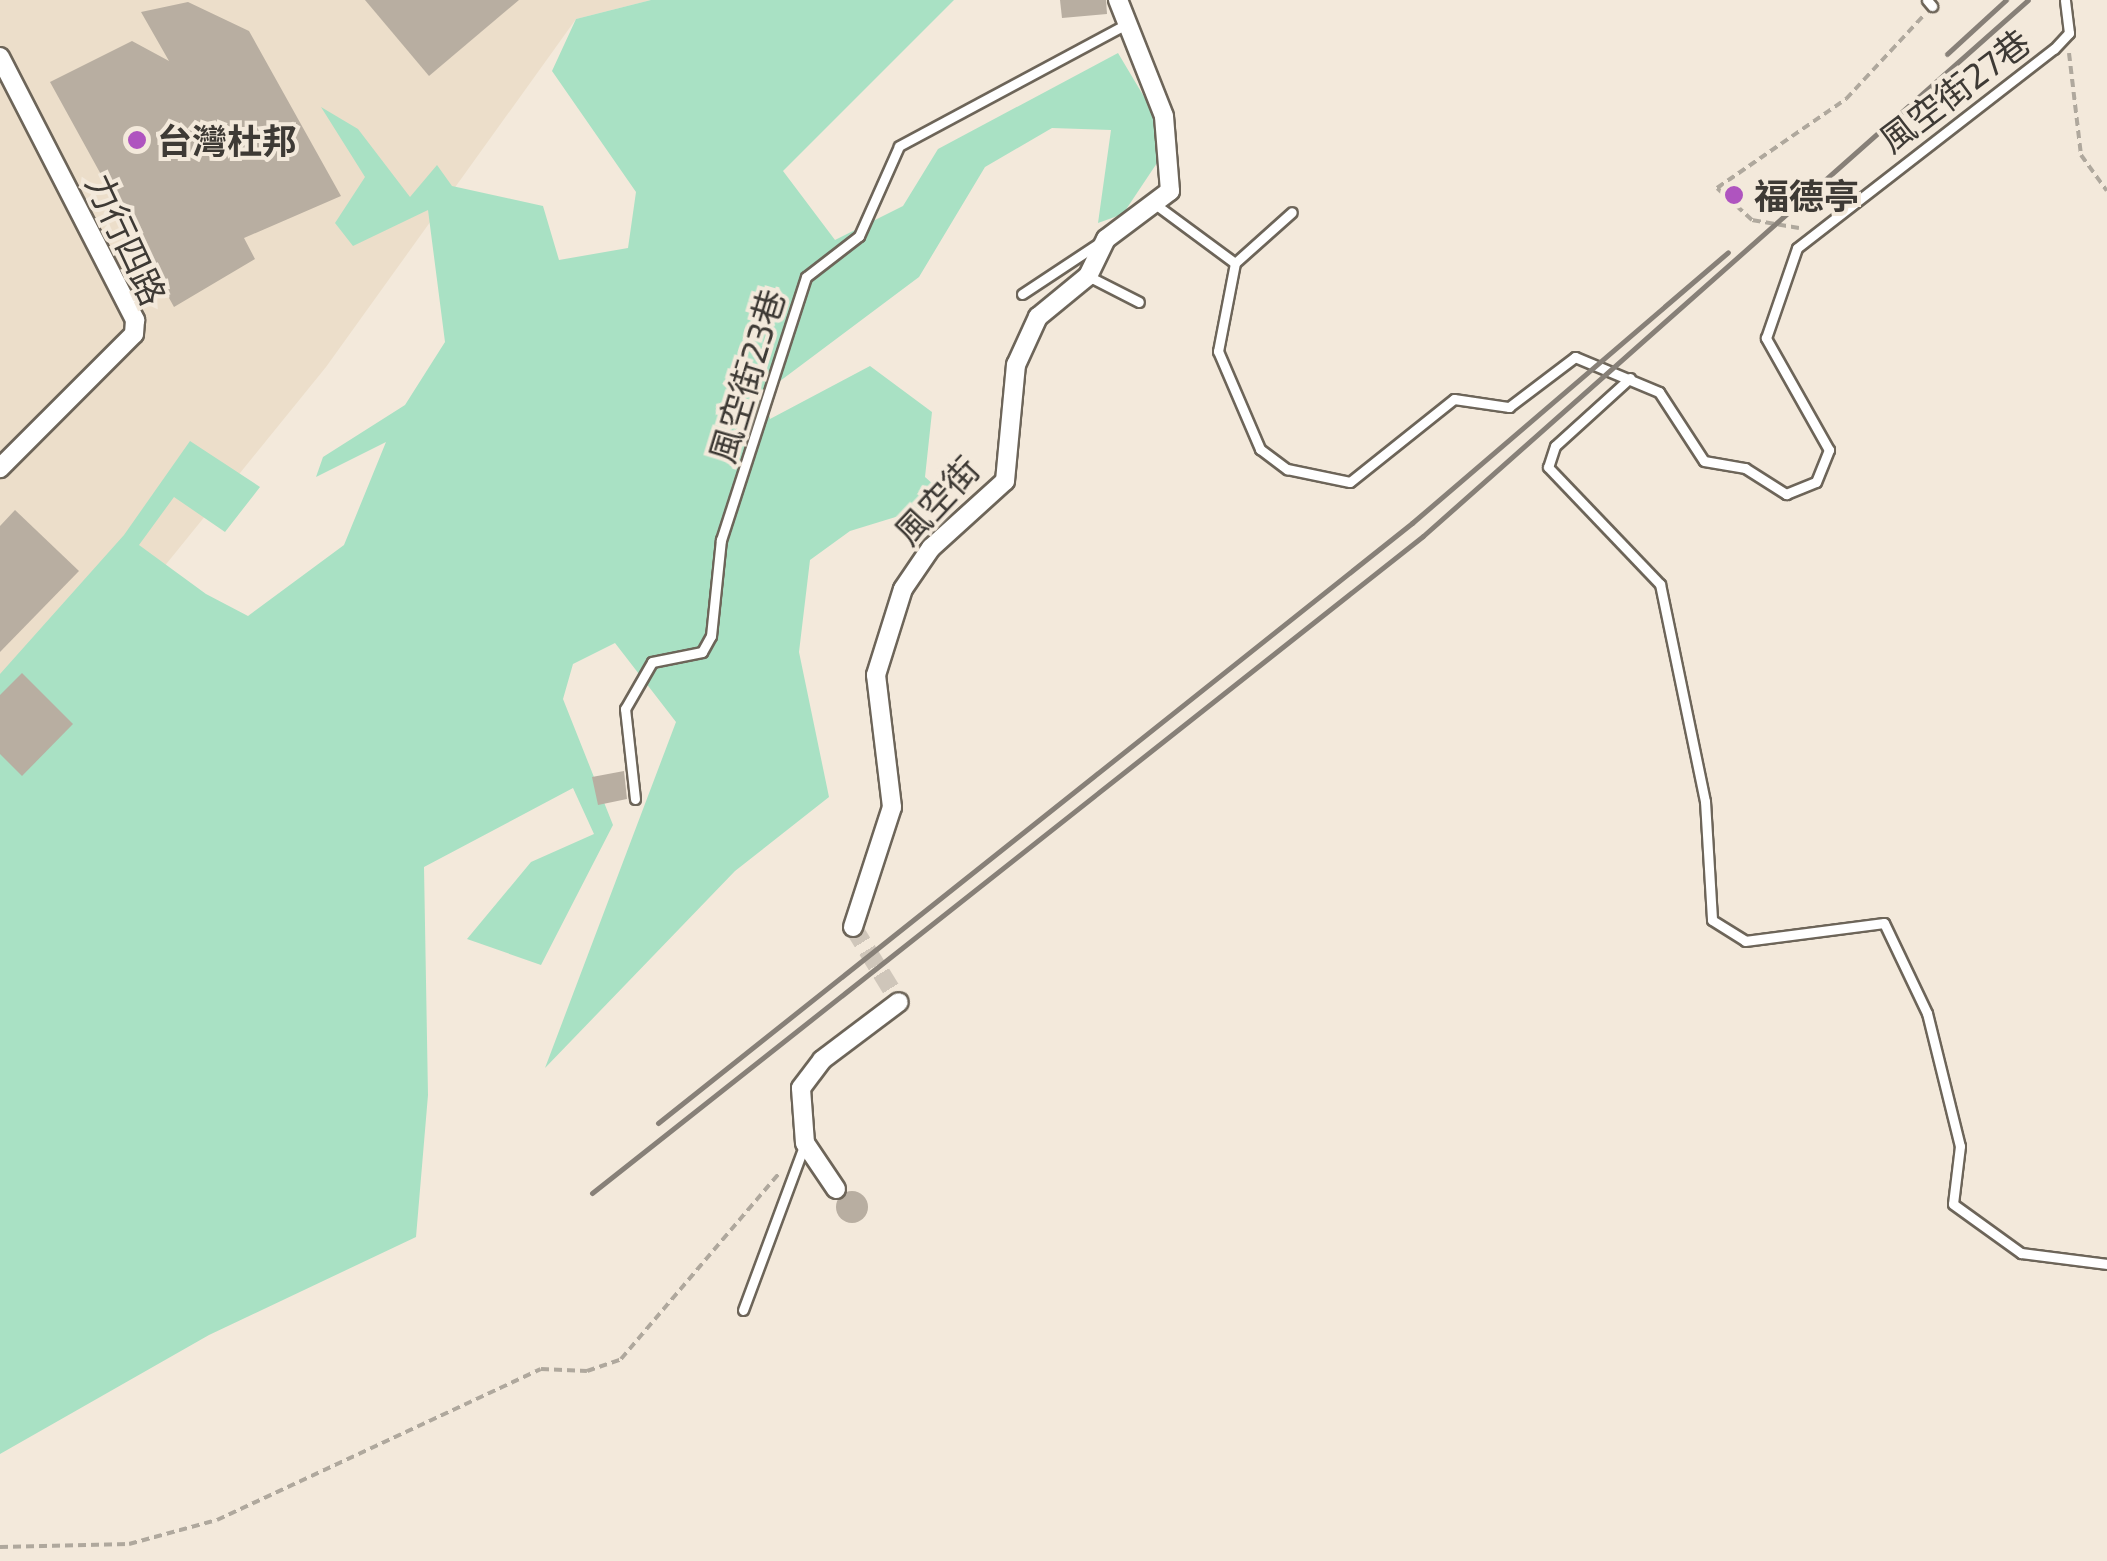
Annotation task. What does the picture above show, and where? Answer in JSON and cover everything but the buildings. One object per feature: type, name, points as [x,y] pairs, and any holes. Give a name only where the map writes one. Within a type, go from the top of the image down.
[{"type":"street","points":[[1106,238],[1159,207],[1175,157],[1118,0]]},
{"type":"street","name":"力行四路","points":[[0,57],[136,320],[134,334],[0,468]]},
{"type":"street","name":"風空街","points":[[853,927],[892,807],[876,675],[902,588],[1004,480],[1016,365],[1038,318],[1088,276],[1106,238]]},
{"type":"street","points":[[836,1189],[805,1143],[800,1088],[834,1049],[899,1002]]},
{"type":"lane","points":[[2066,0],[2069,33]]},
{"type":"lane","name":"風空街23巷","points":[[635,799],[625,709],[652,662],[702,652],[711,636],[721,540],[806,277],[859,236],[899,146],[1124,25]]},
{"type":"lane","name":"風空街27巷","points":[[1235,263],[1217,328],[1225,376],[1260,448],[1328,483],[1350,482],[1398,452],[1454,399],[1509,408],[1575,357],[1630,378],[1670,404],[1704,461],[1745,468],[1786,494],[1816,482],[1829,450],[1766,338],[1797,248],[1820,236],[2069,33]]},
{"type":"lane","points":[[1159,207],[1235,263],[1292,212]]},
{"type":"lane","points":[[1022,294],[1106,238]]},
{"type":"lane","points":[[1088,276],[1139,302]]},
{"type":"lane","points":[[1630,378],[1555,446],[1548,467],[1660,584],[1704,801],[1712,920],[1745,941],[1884,923],[1927,1012],[1960,1146],[1953,1204],[2021,1253],[2107,1264]]},
{"type":"lane","points":[[742,1310],[805,1143]]},
{"type":"path","points":[[1820,236],[1752,220],[1717,188],[1846,100],[1929,3]]},
{"type":"path","points":[[2069,33],[2081,155],[2107,190]]},
{"type":"path","points":[[0,1547],[129,1544],[217,1520],[540,1368],[587,1372],[621,1359],[805,1143]]},
{"type":"shaded area","points":[[0,0],[651,0],[576,19],[326,367],[0,769]]},
{"type":"green space","points":[[651,0],[954,0],[783,171],[835,240],[903,206],[938,149],[1118,53],[1171,142],[1123,214],[1098,223],[1111,130],[1052,128],[985,167],[919,277],[764,393],[770,419],[870,366],[932,412],[925,477],[951,500],[850,531],[810,560],[799,652],[829,797],[735,871],[545,1068],[676,722],[615,643],[573,664],[563,699],[613,825],[541,965],[467,939],[531,862],[594,834],[573,788],[424,867],[428,1095],[416,1237],[209,1335],[0,1454],[0,674],[124,535],[190,441],[260,487],[225,532],[174,497],[139,545],[206,594],[248,616],[344,545],[386,442],[316,477],[323,457],[405,405],[445,342],[428,210],[353,246],[335,223],[365,177],[321,107],[358,129],[410,197],[437,165],[452,186],[543,206],[559,260],[628,248],[636,192],[552,71],[576,19]]},
{"type":"tunnel","points":[[853,927],[899,1002]]},
{"type":"railway","points":[[1947,54],[2006,0]]},
{"type":"railway","points":[[592,1193],[1423,536],[2028,0]]},
{"type":"railway","points":[[658,1123],[1412,523],[1728,252]]},
{"type":"place","name":"台灣杜邦","points":[[137,140]]},
{"type":"place","name":"福德亭","points":[[1734,195]]}]
